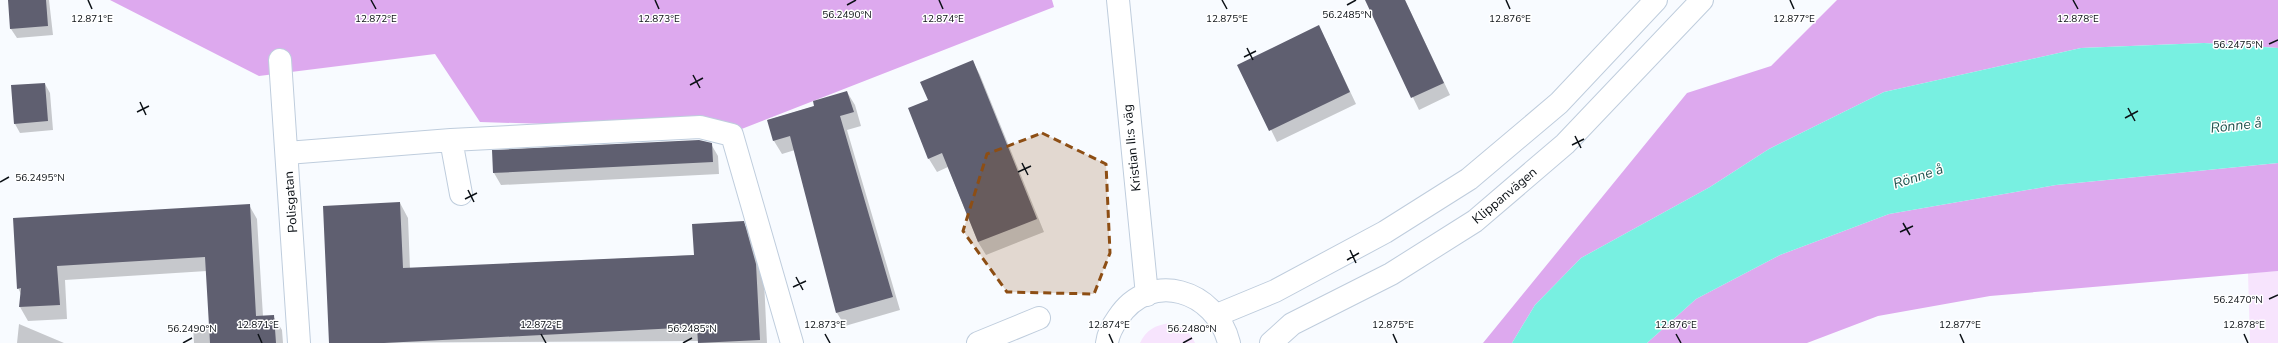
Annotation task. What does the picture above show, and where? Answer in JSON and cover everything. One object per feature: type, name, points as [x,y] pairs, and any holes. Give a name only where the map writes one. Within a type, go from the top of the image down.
[{"type":"street","name":"Kristian II:s väg","points":[[1118,0],[1123,74],[1147,295]]},
{"type":"street","points":[[1217,315],[1275,291],[1386,232],[1469,179],[1559,103],[1656,0]]},
{"type":"street","name":"Klippanvägen","points":[[1270,343],[1292,324],[1392,274],[1475,221],[1565,144],[1702,0]]},
{"type":"street","name":"Polisgatan","points":[[280,60],[299,343]]},
{"type":"street","points":[[287,153],[451,140],[700,127],[732,135],[792,343]]},
{"type":"street","points":[[451,140],[461,194]]},
{"type":"street","points":[[1107,343],[1113,325],[1121,312],[1133,302],[1147,295],[1162,291],[1185,294],[1206,304],[1217,315],[1225,328],[1229,343]]},
{"type":"street","points":[[978,343],[1039,318]]},
{"type":"highlighted area","points":[[1042,133],[1106,164],[1110,253],[1094,294],[1007,292],[963,231],[987,154]]},
{"type":"shaded area","points":[[110,0],[1052,0],[1054,7],[739,130],[480,122],[435,54],[259,76]]},
{"type":"shaded area","points":[[1837,0],[2278,0],[2278,48],[2204,43],[2081,48],[1884,92],[1769,149],[1710,187],[1581,258],[1535,305],[1512,343],[1483,343],[1687,93],[1771,66]]},
{"type":"shaded area","points":[[2278,163],[2278,271],[1990,296],[1878,316],[1807,343],[1647,343],[1696,299],[1780,255],[1889,214],[2056,185]]},
{"type":"shaded area","points":[[2278,271],[2278,343],[2250,343],[2248,273]]},
{"type":"shaded area","points":[[1170,323],[1185,330],[1191,335],[1195,343],[1140,343],[1148,331],[1160,325]]},
{"type":"water","name":"Rönne å","points":[[2204,43],[2278,48],[2278,163],[2056,185],[1889,214],[1780,255],[1696,299],[1647,343],[1512,343],[1535,305],[1581,258],[1710,187],[1769,149],[1884,92],[2081,48]]},
{"type":"building","points":[[8,0],[46,0],[48,26],[10,29]]},
{"type":"building","points":[[1365,0],[1405,0],[1444,83],[1411,98]]},
{"type":"building","points":[[1319,25],[1350,92],[1269,131],[1237,65]]},
{"type":"building","points":[[973,60],[1037,219],[978,242],[942,153],[928,159],[908,108],[928,100],[920,82]]},
{"type":"building","points":[[45,83],[48,121],[14,124],[11,85]]},
{"type":"building","points":[[847,91],[854,112],[840,116],[893,297],[836,313],[790,136],[773,141],[767,120],[814,106],[813,101]]},
{"type":"building","points":[[699,140],[712,143],[713,162],[493,173],[492,150]]},
{"type":"building","points":[[400,202],[403,268],[694,255],[692,224],[744,221],[756,264],[760,340],[698,343],[697,327],[384,343],[329,343],[323,206]]},
{"type":"building","points":[[250,204],[256,316],[274,315],[276,343],[210,343],[205,257],[57,266],[60,305],[19,307],[21,288],[17,289],[13,218]]}]
